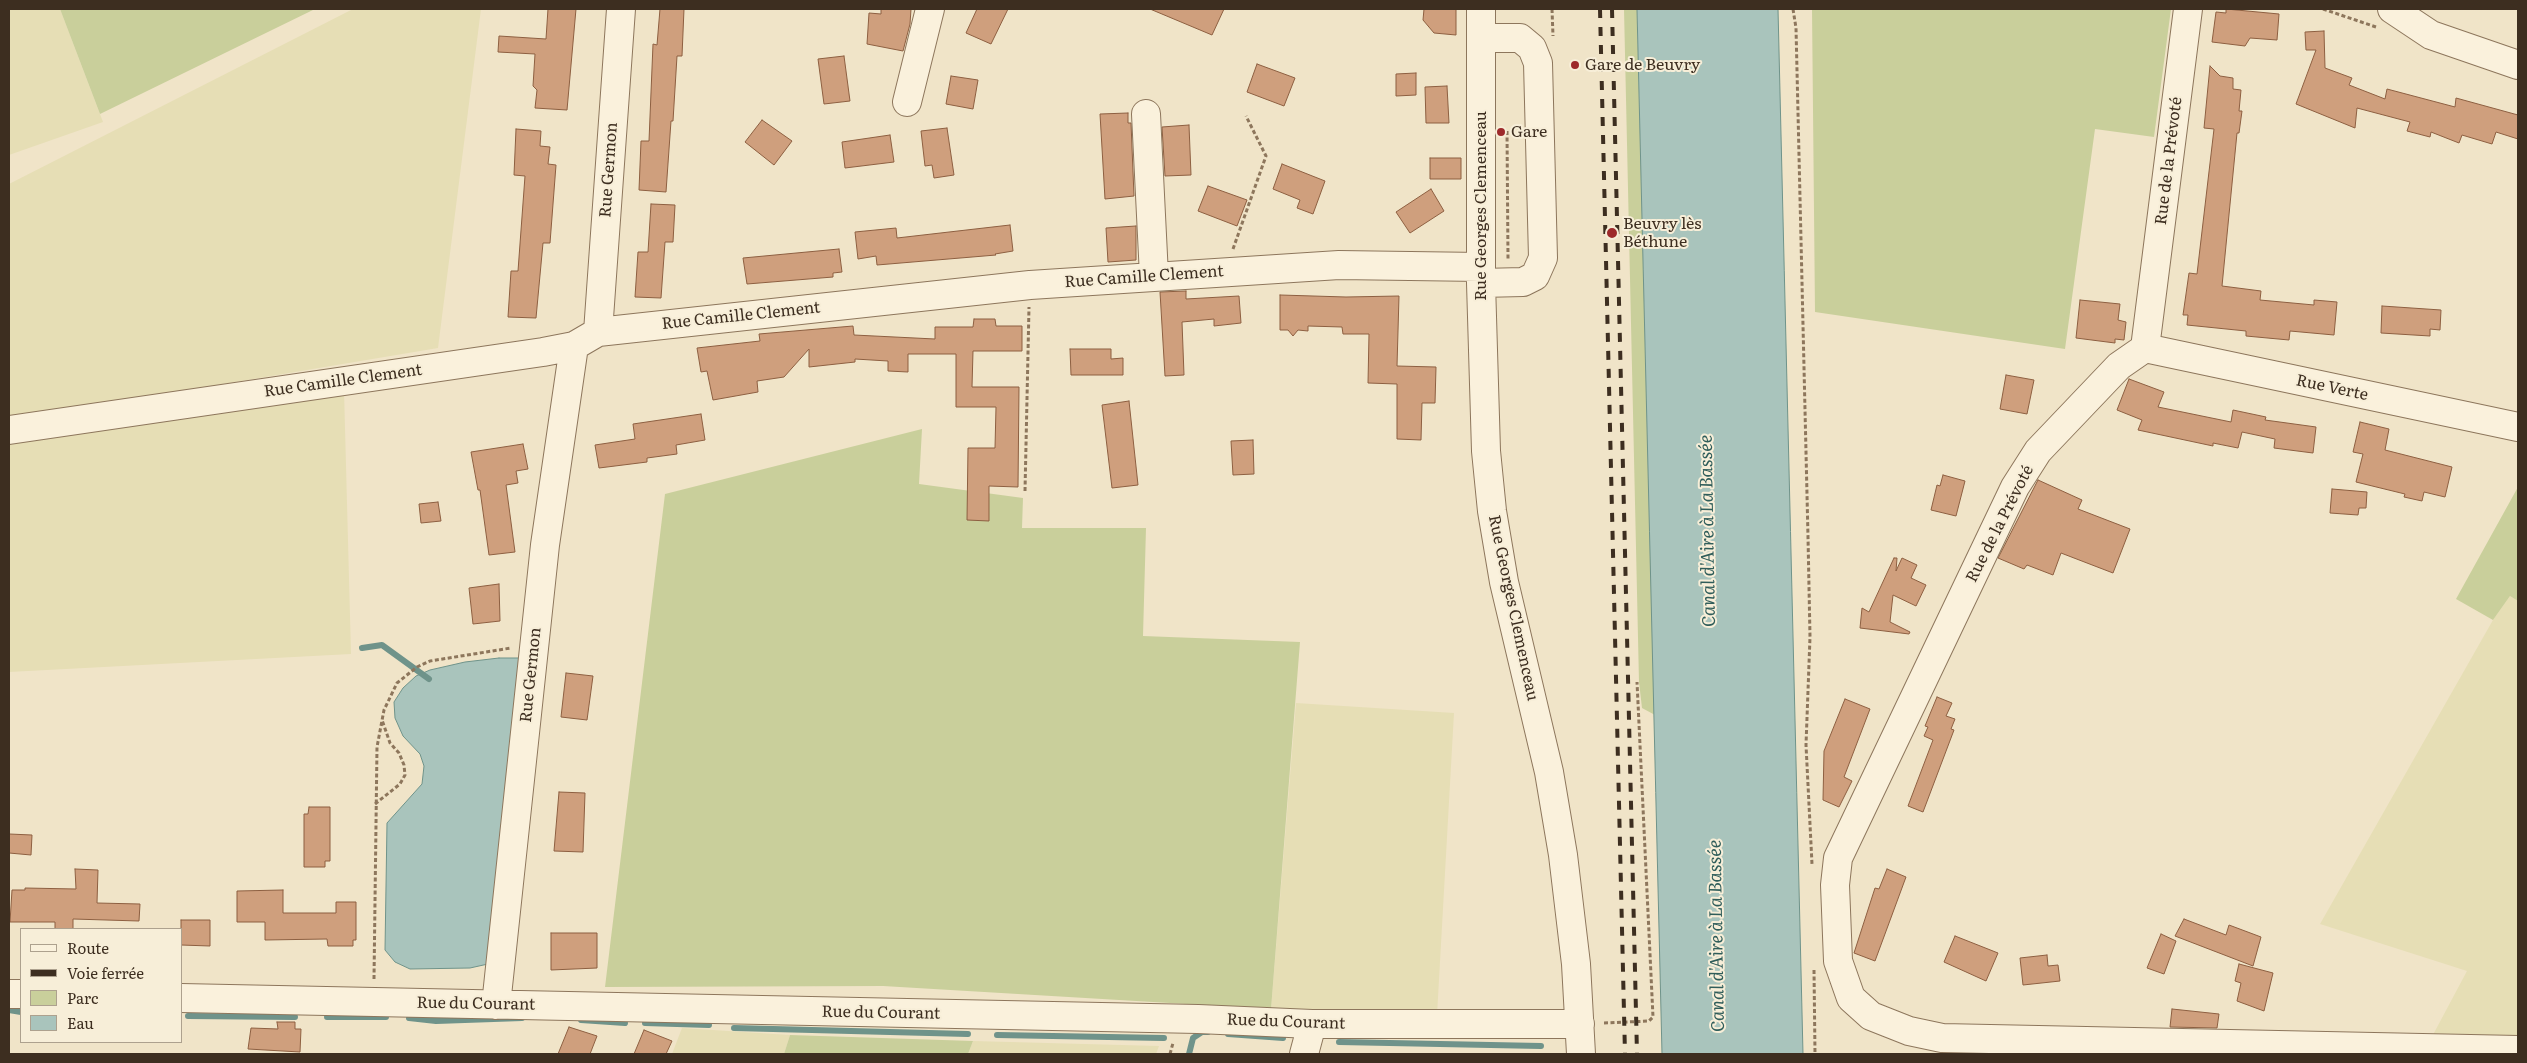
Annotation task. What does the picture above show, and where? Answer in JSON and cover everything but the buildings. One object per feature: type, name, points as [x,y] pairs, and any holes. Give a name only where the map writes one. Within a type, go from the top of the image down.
[{"type":"street","name":"Rue Germon","points":[[598,332],[621,9]]},
{"type":"street","points":[[907,102],[930,9]]},
{"type":"street","name":"Rue Georges Clemenceau","points":[[1481,9],[1481,275],[1486,451],[1492,511],[1504,582],[1549,772],[1563,855],[1580,1024],[1581,1054]]},
{"type":"street","name":"Rue de la Prévoté","points":[[1940,1046],[1871,1016],[1851,998],[1838,961],[1835,885],[1838,858],[2015,488],[2045,444],[2119,366],[2145,348],[2188,9]]},
{"type":"street","points":[[2392,9],[2431,34],[2518,65]]},
{"type":"street","name":"Rue Camille Clement","points":[[9,430],[574,346],[598,332],[1030,285],[1339,265],[1481,275],[1523,282],[1535,276],[1543,258],[1538,63],[1532,48],[1520,38],[1481,38]]},
{"type":"street","points":[[1146,114],[1154,276]]},
{"type":"street","name":"Rue Germon","points":[[496,1005],[545,545],[574,346]]},
{"type":"street","name":"Rue Verte","points":[[2145,348],[2518,427]]},
{"type":"street","name":"Rue du Courant","points":[[182,998],[1178,1019],[1312,1024],[1580,1024]]},
{"type":"street","points":[[1304,1054],[1312,1024]]},
{"type":"street","points":[[1940,1046],[2518,1050]]},
{"type":"path","points":[[1793,9],[1796,28],[1810,637],[1806,745],[1812,867]]},
{"type":"path","points":[[1226,271],[1266,156],[1246,116]]},
{"type":"path","points":[[1025,491],[1030,285]]},
{"type":"path","points":[[374,1002],[375,804],[377,747],[384,710],[397,683],[408,673],[430,661],[534,644]]},
{"type":"path","points":[[1580,1024],[1649,1021],[1652,1017],[1637,682]]},
{"type":"path","points":[[375,804],[400,784],[405,775],[404,765],[399,753],[390,743],[382,720]]},
{"type":"path","points":[[1814,964],[1816,1054]]},
{"type":"shaded area","points":[[9,9],[60,9],[103,122],[9,155]]},
{"type":"shaded area","points":[[353,9],[481,9],[438,348],[9,420],[9,184]]},
{"type":"shaded area","points":[[344,390],[351,654],[9,672],[9,441]]},
{"type":"shaded area","points":[[2510,596],[2518,601],[2518,1047],[2427,1046],[2467,971],[2320,924],[2493,620]]},
{"type":"shaded area","points":[[1296,703],[1454,713],[1437,1015],[1271,1009]]},
{"type":"shaded area","points":[[682,1028],[790,1035],[784,1054],[672,1054]]},
{"type":"shaded area","points":[[973,1041],[1159,1046],[1156,1054],[968,1054]]},
{"type":"green space","points":[[60,9],[315,9],[100,114]]},
{"type":"green space","points":[[1624,9],[1637,9],[1655,715],[1642,708],[1639,682]]},
{"type":"green space","points":[[1812,9],[2171,9],[2154,137],[2095,129],[2065,349],[1815,312]]},
{"type":"green space","points":[[922,429],[919,484],[1023,498],[1022,528],[1146,528],[1143,636],[1300,642],[1271,1009],[883,986],[605,987],[665,494]]},
{"type":"green space","points":[[2518,487],[2518,601],[2510,596],[2493,620],[2456,599]]},
{"type":"green space","points":[[790,1035],[973,1041],[968,1054],[784,1054]]},
{"type":"water","name":"Canal d'Aire à La Bassée","points":[[1637,9],[1778,9],[1803,1054],[1662,1054]]},
{"type":"water","points":[[499,658],[521,658],[488,964],[470,968],[410,969],[395,962],[385,950],[387,823],[422,784],[424,766],[420,754],[403,736],[395,718],[394,702],[403,688],[416,676],[430,670],[465,662]]},
{"type":"waterway","points":[[362,648],[382,645],[429,679]]},
{"type":"waterway","points":[[9,1010],[20,1012]]},
{"type":"waterway","points":[[188,1016],[295,1017]]},
{"type":"waterway","points":[[327,1017],[386,1017]]},
{"type":"waterway","points":[[409,1018],[436,1021],[522,1018]]},
{"type":"waterway","points":[[581,1020],[625,1023]]},
{"type":"waterway","points":[[645,1023],[709,1025]]},
{"type":"waterway","points":[[734,1028],[968,1034]]},
{"type":"waterway","points":[[1189,1054],[1193,1038],[1202,1032],[1208,1032]]},
{"type":"waterway","points":[[1228,1034],[1283,1038]]},
{"type":"waterway","points":[[997,1035],[1164,1038]]},
{"type":"waterway","points":[[1339,1042],[1541,1046]]},
{"type":"waterway","points":[[1959,1051],[1966,1054]]},
{"type":"railway","points":[[1600,9],[1625,1054]]},
{"type":"railway","points":[[1612,9],[1637,1054]]},
{"type":"place","name":"Gare de Beuvry","points":[[1575,65]]},
{"type":"place","name":"Gare","points":[[1501,132]]},
{"type":"place","name":"Beuvry lès Béthune","points":[[1612,233]]}]
